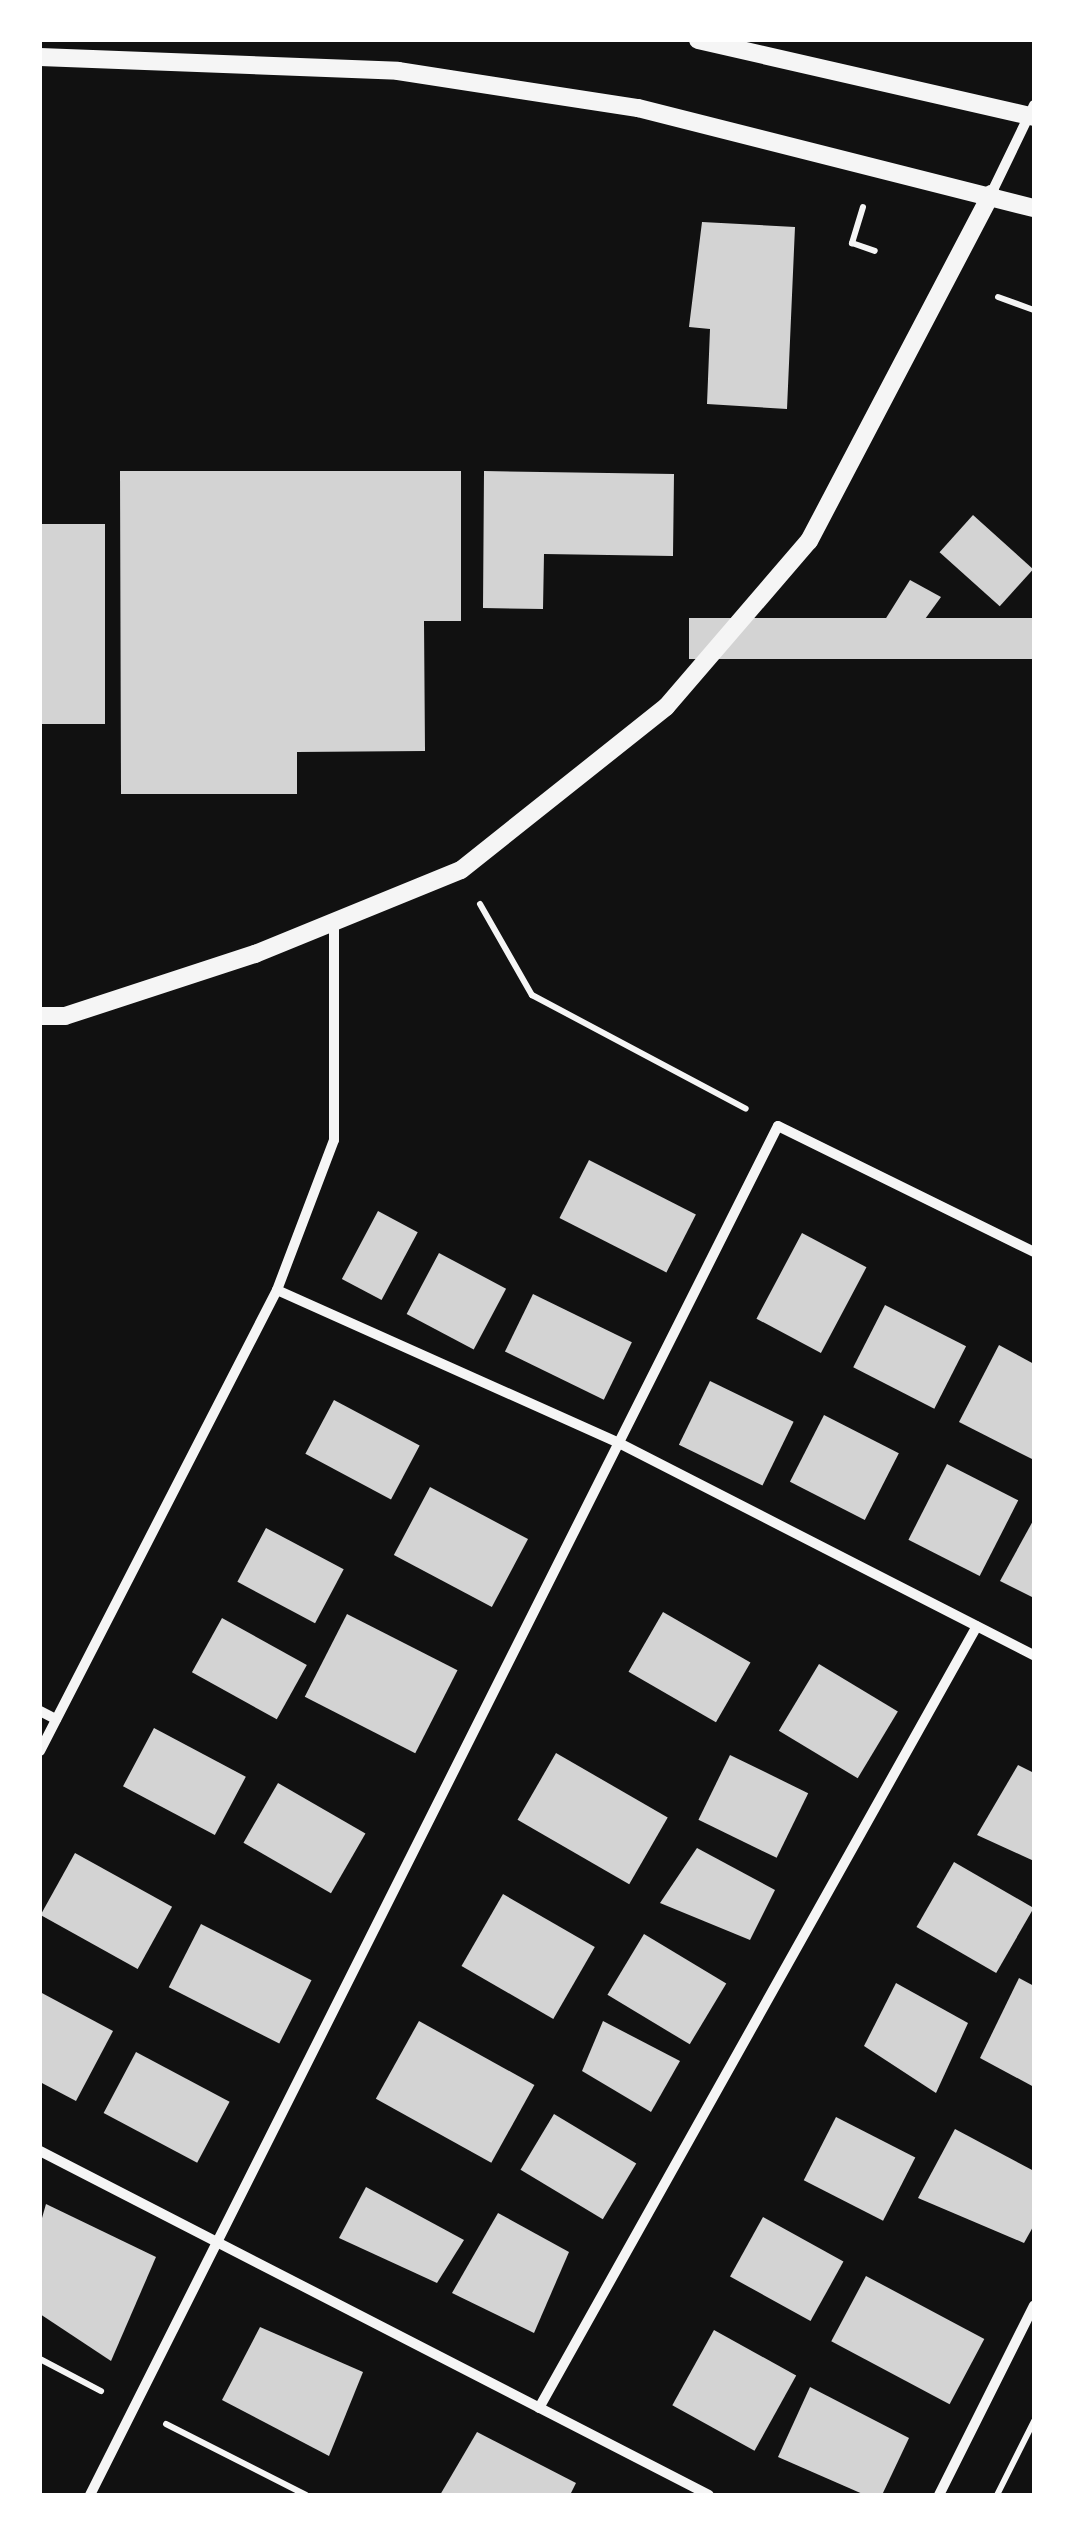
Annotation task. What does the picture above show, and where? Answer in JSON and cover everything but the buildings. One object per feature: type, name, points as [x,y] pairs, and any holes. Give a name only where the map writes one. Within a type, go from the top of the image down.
[{"type":"street","points":[[40,1016],[84,1010],[334,922],[461,870],[666,707],[809,541],[1032,113],[698,40]]},
{"type":"street","points":[[40,56],[398,71],[638,108],[991,194],[1034,208]]},
{"type":"street","points":[[40,1750],[277,1290],[334,1140],[334,922]]},
{"type":"street","points":[[90,2495],[778,1126],[1034,1252]]},
{"type":"street","points":[[277,1290],[620,1443],[1034,1654]]},
{"type":"street","points":[[539,2408],[977,1626]]},
{"type":"street","points":[[40,1711],[56,1719]]},
{"type":"street","points":[[40,2151],[708,2495]]},
{"type":"street","points":[[939,2495],[1034,2305]]},
{"type":"path","points":[[863,207],[852,243],[875,251]]},
{"type":"path","points":[[998,297],[1034,310]]},
{"type":"path","points":[[461,870],[532,995],[778,1126]]},
{"type":"path","points":[[40,2359],[306,2495]]},
{"type":"path","points":[[997,2495],[1034,2421]]}]
